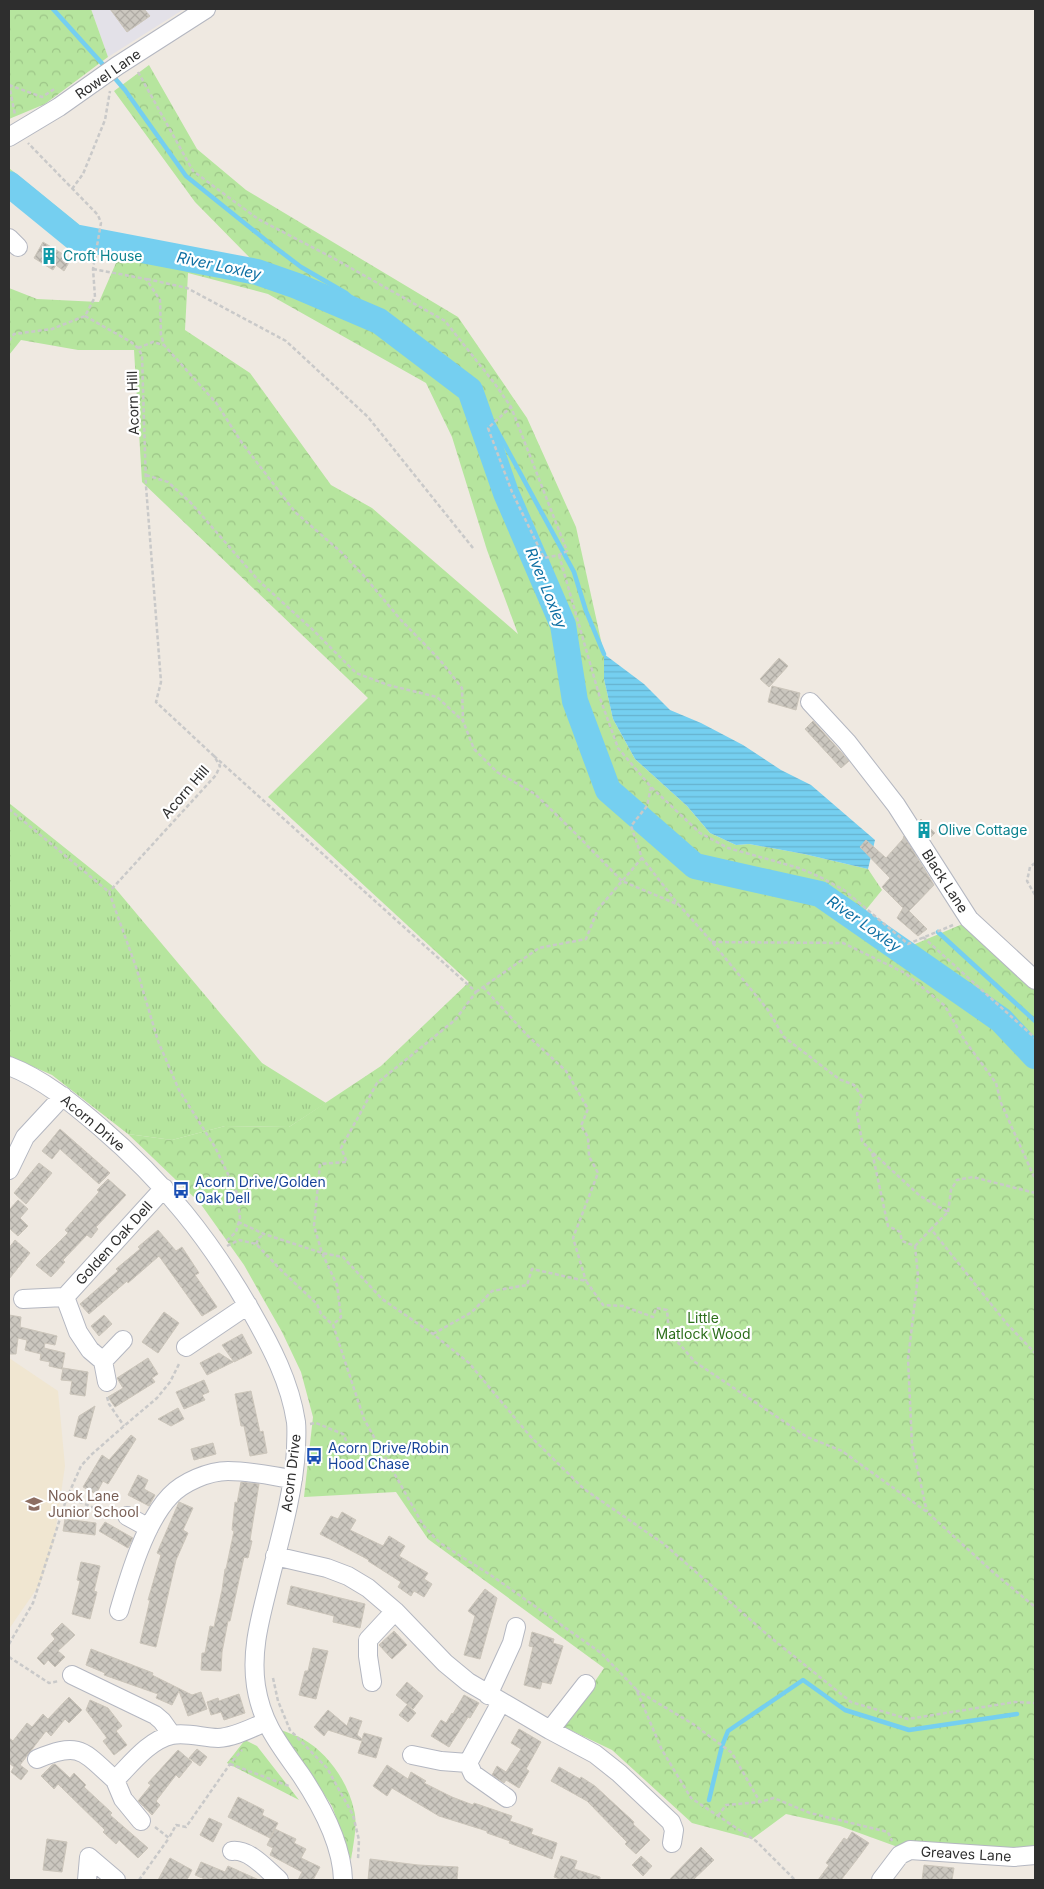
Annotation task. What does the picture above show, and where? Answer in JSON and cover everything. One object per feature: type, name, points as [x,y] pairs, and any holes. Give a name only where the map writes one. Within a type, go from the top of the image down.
[{"type":"street","name":"Rowel Lane","points":[[13,135],[106,83],[124,62],[206,9]]},
{"type":"street","name":"Black Lane","points":[[810,702],[847,742],[896,805],[968,919],[1035,980]]},
{"type":"street","name":"Acorn Drive","points":[[9,1066],[39,1080],[63,1096],[123,1147],[164,1188],[202,1233],[214,1251],[263,1331],[285,1380],[296,1424],[293,1480],[258,1628],[254,1651],[256,1687],[271,1734],[313,1795],[331,1831],[343,1871],[343,1880]]},
{"type":"street","points":[[9,1170],[25,1137],[63,1096]]},
{"type":"street","name":"Golden Oak Dell","points":[[23,1299],[64,1297],[164,1188]]},
{"type":"street","name":"Golden Oak Dell","points":[[64,1297],[78,1332],[90,1350],[103,1361]]},
{"type":"street","points":[[186,1347],[248,1305]]},
{"type":"street","points":[[107,1382],[103,1361],[123,1340]]},
{"type":"street","points":[[119,1611],[149,1528],[170,1496],[186,1484],[207,1475],[227,1471],[251,1472],[293,1480]]},
{"type":"street","points":[[128,1516],[149,1528]]},
{"type":"street","points":[[276,1556],[327,1568],[348,1576],[368,1588],[395,1611],[445,1664],[468,1682],[494,1699],[596,1754],[672,1822],[674,1830],[672,1843]]},
{"type":"street","points":[[372,1682],[368,1656],[368,1640],[395,1611]]},
{"type":"street","points":[[507,1798],[473,1774],[468,1763],[494,1699],[516,1627]]},
{"type":"street","points":[[72,1675],[150,1712],[162,1721],[172,1735]]},
{"type":"street","points":[[550,1730],[586,1684]]},
{"type":"street","points":[[115,1780],[146,1750],[158,1741],[172,1735],[219,1738],[232,1736],[266,1722]]},
{"type":"street","points":[[37,1759],[64,1750],[74,1749],[81,1751],[115,1780],[123,1799],[141,1821]]},
{"type":"street","points":[[412,1755],[441,1761],[468,1763]]},
{"type":"street","points":[[232,1851],[238,1850],[246,1853],[279,1880]]},
{"type":"street","name":"Greaves Lane","points":[[900,1855],[910,1850],[1014,1857],[1035,1855]]},
{"type":"street","points":[[87,1880],[85,1854],[116,1880]]},
{"type":"street","points":[[881,1880],[900,1855]]},
{"type":"path","points":[[124,62],[193,171],[258,219],[333,258],[445,321],[495,384],[510,408],[567,550],[559,555],[544,558],[512,492],[488,428],[498,421],[510,408]]},
{"type":"path","points":[[72,189],[83,174],[104,120],[109,94],[106,83]]},
{"type":"path","points":[[9,341],[14,334],[52,329],[85,316],[95,297],[93,269],[101,223],[98,215],[13,135],[9,85],[42,97],[58,87]]},
{"type":"path","points":[[93,269],[187,288],[286,341],[368,417],[473,548]]},
{"type":"path","points":[[146,279],[160,300],[161,335],[164,344],[217,404],[242,443],[295,512],[358,570],[400,619],[446,667],[462,688],[463,721],[474,749],[497,772],[535,794],[622,881],[679,905]]},
{"type":"path","points":[[85,316],[131,342],[138,348],[153,342],[164,344]]},
{"type":"path","name":"Acorn Hill","points":[[109,892],[216,775],[220,766],[214,756],[156,702],[162,682],[146,475],[142,355],[138,348]]},
{"type":"path","points":[[146,475],[168,482],[191,503],[259,581],[314,631],[356,673],[388,685],[437,697],[463,721]]},
{"type":"path","points":[[559,555],[600,698],[618,748],[650,787],[700,833],[728,848],[799,868],[820,877],[844,890],[908,944],[968,919]]},
{"type":"path","points":[[214,756],[476,992]]},
{"type":"path","points":[[650,787],[647,806],[631,826],[642,858],[679,905],[768,1010],[784,1037],[809,1058],[840,1079],[854,1085],[862,1096],[856,1114],[862,1141],[920,1196],[948,1212]]},
{"type":"path","points":[[9,809],[109,892],[136,967],[158,1041],[179,1090],[215,1147],[237,1193],[240,1218],[236,1232],[214,1251]]},
{"type":"path","points":[[333,1325],[341,1317],[337,1285],[322,1253],[314,1226],[320,1164],[347,1162],[341,1148],[377,1083],[455,1020],[476,992],[539,948],[586,939],[598,909],[642,858]]},
{"type":"path","points":[[1035,863],[1030,868],[1027,881],[1035,895]]},
{"type":"path","points":[[923,938],[1035,1038]]},
{"type":"path","points":[[712,942],[843,943],[905,973],[945,1006],[965,1041],[996,1083],[1001,1103],[1035,1179]]},
{"type":"path","points":[[483,987],[526,1035],[566,1072],[588,1109],[581,1126],[588,1137],[589,1156],[598,1173],[573,1238],[586,1281],[603,1305],[623,1306],[652,1317],[656,1308],[666,1310],[669,1332],[695,1362],[807,1437],[842,1451],[926,1512],[994,1574],[1035,1607]]},
{"type":"path","points":[[872,1152],[888,1226],[900,1232],[902,1241],[915,1246]]},
{"type":"path","points":[[926,1512],[912,1445],[908,1359],[918,1276],[915,1246],[948,1212],[952,1190],[957,1180],[973,1177],[1035,1193]]},
{"type":"path","points":[[238,1222],[264,1234],[322,1253],[343,1257],[382,1299],[433,1334],[469,1363],[530,1436],[584,1490],[664,1544],[770,1637],[851,1702],[908,1719],[1015,1702],[1035,1703]]},
{"type":"path","points":[[931,1229],[954,1255],[1007,1324],[1035,1353]]},
{"type":"path","points":[[256,1244],[264,1234]]},
{"type":"path","points":[[239,1240],[256,1244],[317,1304],[321,1314],[333,1325],[364,1419],[423,1525],[440,1543],[492,1576],[601,1653],[636,1689],[693,1724],[732,1752],[760,1802]]},
{"type":"path","points":[[433,1334],[472,1312],[492,1291],[527,1285],[532,1269],[586,1281]]},
{"type":"path","points":[[9,1644],[33,1603],[66,1500],[81,1466],[166,1388],[180,1363],[186,1347]]},
{"type":"path","points":[[107,1382],[109,1404],[124,1426]]},
{"type":"path","points":[[296,1424],[316,1424],[343,1434],[352,1453],[381,1449]]},
{"type":"path","points":[[66,1500],[80,1502],[108,1515],[128,1516]]},
{"type":"path","points":[[9,1657],[48,1683],[62,1681],[72,1675]]},
{"type":"path","points":[[272,1677],[278,1701],[290,1730],[327,1768],[353,1815],[358,1840],[356,1866]]},
{"type":"path","points":[[636,1689],[662,1750],[691,1798],[756,1841],[795,1880]]},
{"type":"path","points":[[139,1880],[176,1824],[186,1827],[242,1750]]},
{"type":"path","points":[[230,1764],[313,1795]]},
{"type":"path","points":[[718,1816],[726,1805],[760,1802],[774,1798],[810,1813],[888,1832],[900,1855]]},
{"type":"path","points":[[141,1821],[154,1826],[168,1838]]},
{"type":"shaded area","points":[[91,9],[184,9],[108,57]]},
{"type":"shaded area","name":"Nook Lane Junior School","points":[[9,1358],[58,1391],[65,1466],[54,1541],[40,1584],[9,1629]]},
{"type":"green space","points":[[9,9],[91,9],[108,57],[45,104],[9,119]]},
{"type":"green space","name":"Little Matlock Wood","points":[[149,65],[197,149],[246,190],[458,317],[527,418],[576,527],[604,654],[604,679],[613,719],[635,759],[687,806],[710,833],[736,845],[749,844],[804,854],[868,869],[882,890],[865,911],[908,947],[965,923],[1035,987],[1035,1845],[1026,1848],[895,1846],[840,1826],[786,1814],[752,1839],[692,1823],[612,1750],[564,1727],[604,1668],[428,1539],[396,1492],[304,1497],[313,1417],[301,1372],[282,1332],[244,1265],[200,1203],[128,1134],[172,1140],[225,1126],[289,1127],[381,1066],[469,982],[268,797],[368,698],[142,482],[134,350],[78,350],[21,340],[9,355],[9,288],[37,299],[99,302],[116,263],[86,249],[9,196],[9,168],[83,228],[253,261],[195,202],[114,91]],"holes":[[[188,273],[268,294],[426,383],[452,437],[487,550],[518,634],[372,508],[331,485],[250,373],[185,330]]]},
{"type":"green space","points":[[9,803],[115,888],[262,1063],[326,1103],[289,1127],[225,1126],[172,1140],[128,1134],[52,1075],[9,1056]]},
{"type":"green space","points":[[281,1730],[300,1738],[321,1752],[342,1779],[351,1799],[356,1822],[351,1860],[332,1806]]},
{"type":"green space","points":[[245,1740],[257,1746],[299,1800],[227,1763]]},
{"type":"water","points":[[604,654],[644,684],[670,710],[701,723],[743,745],[781,770],[811,785],[875,840],[868,869],[804,854],[749,844],[736,845],[710,833],[687,806],[635,759],[613,719],[604,679]]},
{"type":"building","points":[[110,9],[144,9],[150,16],[127,32]]},
{"type":"building","name":"Croft House","points":[[43,242],[71,259],[64,271],[56,265],[53,270],[34,258]]},
{"type":"building","points":[[779,658],[788,666],[769,687],[760,679]]},
{"type":"building","points":[[772,686],[800,693],[796,710],[768,702]]},
{"type":"building","points":[[813,721],[849,761],[841,768],[805,729]]},
{"type":"building","points":[[921,819],[935,833],[930,838],[919,821]]},
{"type":"building","points":[[904,836],[934,885],[909,911],[927,929],[918,936],[897,918],[903,908],[882,887],[890,878],[860,847],[866,840],[886,858]]},
{"type":"building","points":[[60,1129],[110,1173],[99,1184],[60,1149],[52,1159],[42,1151]]},
{"type":"building","points":[[39,1163],[52,1173],[26,1204],[14,1193]]},
{"type":"building","points":[[108,1179],[126,1195],[96,1227],[98,1229],[91,1238],[87,1235],[63,1260],[65,1262],[51,1277],[36,1265],[68,1233],[65,1230]]},
{"type":"building","points":[[18,1200],[28,1209],[20,1218],[28,1226],[18,1236],[10,1229],[9,1231],[9,1208]]},
{"type":"building","points":[[158,1230],[176,1251],[182,1247],[199,1273],[195,1275],[217,1307],[202,1316],[159,1256],[89,1314],[80,1304],[118,1271],[116,1269],[140,1249],[138,1247]]},
{"type":"building","points":[[15,1240],[30,1253],[9,1279],[9,1248]]},
{"type":"building","points":[[164,1312],[179,1323],[158,1353],[142,1342]]},
{"type":"building","points":[[9,1315],[21,1317],[20,1327],[57,1336],[55,1345],[45,1343],[44,1348],[65,1353],[62,1369],[49,1366],[50,1362],[40,1360],[41,1354],[25,1350],[27,1340],[18,1338],[16,1354],[9,1354]]},
{"type":"building","points":[[104,1315],[112,1324],[99,1336],[91,1326]]},
{"type":"building","points":[[242,1334],[252,1353],[234,1362],[222,1345]]},
{"type":"building","points":[[219,1353],[233,1362],[207,1375],[200,1363]]},
{"type":"building","points":[[148,1358],[158,1374],[152,1378],[155,1382],[115,1407],[108,1397],[123,1388],[117,1378]]},
{"type":"building","points":[[63,1368],[88,1372],[85,1396],[70,1394],[72,1381],[61,1380]]},
{"type":"building","points":[[204,1380],[209,1392],[202,1395],[205,1400],[184,1409],[176,1392]]},
{"type":"building","points":[[251,1391],[260,1432],[263,1431],[267,1453],[250,1456],[244,1426],[241,1426],[235,1394]]},
{"type":"building","points":[[95,1406],[86,1439],[74,1436],[79,1416]]},
{"type":"building","points":[[178,1408],[184,1419],[171,1426],[158,1419]]},
{"type":"building","points":[[131,1435],[136,1439],[108,1484],[103,1481],[96,1494],[83,1487],[102,1455],[109,1460]]},
{"type":"building","points":[[213,1443],[216,1454],[194,1460],[191,1449]]},
{"type":"building","points":[[138,1475],[148,1480],[144,1489],[155,1495],[149,1506],[128,1495]]},
{"type":"building","points":[[241,1482],[259,1484],[250,1540],[252,1541],[248,1558],[244,1557],[230,1621],[228,1621],[222,1652],[221,1671],[201,1670],[202,1653],[205,1653],[210,1626],[214,1627],[222,1590],[234,1531],[232,1530],[235,1502],[237,1503]]},
{"type":"building","points":[[179,1502],[193,1508],[183,1530],[188,1533],[176,1560],[156,1647],[140,1643],[150,1600],[148,1600],[161,1555],[157,1553]]},
{"type":"building","points":[[342,1512],[356,1520],[350,1530],[383,1546],[389,1536],[405,1546],[399,1556],[428,1573],[424,1579],[432,1584],[424,1597],[414,1591],[411,1596],[398,1587],[401,1582],[369,1560],[320,1534],[331,1516],[338,1519]]},
{"type":"building","points":[[65,1519],[96,1523],[95,1535],[63,1531]]},
{"type":"building","points":[[105,1522],[133,1538],[128,1548],[99,1531]]},
{"type":"building","points":[[81,1562],[100,1566],[94,1591],[97,1592],[90,1619],[72,1614],[80,1581],[77,1580]]},
{"type":"building","points":[[291,1586],[365,1604],[360,1628],[333,1622],[334,1616],[287,1604]]},
{"type":"building","points":[[485,1589],[497,1598],[480,1659],[464,1655],[475,1616],[468,1611]]},
{"type":"building","points":[[62,1623],[75,1635],[58,1651],[65,1657],[55,1667],[48,1660],[44,1665],[37,1658],[55,1639],[51,1634]]},
{"type":"building","points":[[394,1631],[407,1645],[392,1659],[379,1645]]},
{"type":"building","points":[[532,1632],[554,1639],[553,1643],[563,1646],[551,1684],[542,1682],[540,1689],[524,1685],[533,1647],[529,1646]]},
{"type":"building","points":[[313,1648],[328,1651],[316,1699],[299,1695],[305,1671],[308,1671]]},
{"type":"building","points":[[91,1649],[153,1673],[152,1675],[192,1695],[201,1692],[207,1709],[188,1716],[179,1691],[172,1705],[156,1698],[158,1694],[104,1675],[105,1673],[86,1665]]},
{"type":"building","points":[[407,1682],[423,1696],[413,1709],[396,1695]]},
{"type":"building","points":[[239,1694],[245,1713],[224,1720],[221,1712],[211,1715],[207,1702],[218,1698],[219,1701]]},
{"type":"building","points":[[464,1695],[479,1703],[449,1747],[431,1736],[441,1720],[446,1723]]},
{"type":"building","points":[[69,1697],[82,1710],[69,1723],[65,1719],[51,1736],[46,1731],[20,1765],[28,1771],[21,1780],[11,1772],[14,1767],[9,1763],[9,1738],[13,1741],[27,1723],[32,1727],[43,1714],[48,1719]]},
{"type":"building","points":[[90,1700],[108,1708],[122,1726],[116,1731],[127,1745],[114,1755],[103,1741],[107,1738],[86,1710]]},
{"type":"building","points":[[407,1705],[416,1713],[408,1722],[399,1715]]},
{"type":"building","points":[[328,1710],[347,1726],[350,1717],[362,1721],[357,1735],[362,1739],[364,1733],[382,1738],[376,1758],[358,1753],[362,1741],[328,1730],[324,1736],[314,1727]]},
{"type":"building","points":[[519,1729],[541,1742],[526,1769],[529,1771],[519,1788],[506,1780],[504,1783],[492,1775],[497,1766],[506,1772],[521,1749],[511,1743]]},
{"type":"building","points":[[197,1749],[207,1757],[200,1766],[189,1758]]},
{"type":"building","points":[[178,1750],[192,1762],[179,1778],[176,1775],[156,1801],[160,1805],[152,1815],[138,1801],[151,1785],[148,1783]]},
{"type":"building","points":[[55,1764],[70,1778],[74,1773],[86,1785],[84,1787],[112,1813],[110,1815],[148,1848],[138,1858],[119,1840],[116,1844],[103,1832],[105,1830],[58,1784],[54,1789],[41,1776]]},
{"type":"building","points":[[387,1765],[408,1779],[411,1772],[426,1781],[424,1783],[452,1797],[512,1816],[510,1821],[533,1829],[531,1834],[557,1843],[552,1859],[509,1843],[510,1841],[487,1833],[487,1831],[439,1816],[392,1788],[387,1796],[373,1786]]},
{"type":"building","points":[[559,1767],[595,1786],[634,1822],[633,1824],[650,1840],[636,1854],[625,1844],[627,1842],[587,1801],[551,1781]]},
{"type":"building","points":[[238,1797],[264,1810],[262,1815],[278,1823],[270,1838],[228,1817]]},
{"type":"building","points":[[209,1818],[222,1824],[213,1842],[200,1835]]},
{"type":"building","points":[[275,1829],[296,1839],[294,1843],[306,1849],[301,1858],[320,1867],[313,1880],[298,1880],[302,1872],[270,1855],[273,1848],[267,1845]]},
{"type":"building","points":[[852,1832],[869,1843],[841,1880],[818,1880],[829,1865],[826,1863],[844,1838],[847,1840]]},
{"type":"building","points":[[47,1839],[67,1842],[62,1872],[43,1870]]},
{"type":"building","points":[[701,1847],[714,1860],[693,1880],[669,1880]]},
{"type":"building","points":[[561,1856],[577,1861],[574,1869],[600,1877],[600,1880],[563,1880],[554,1877]]},
{"type":"building","points":[[641,1856],[652,1866],[643,1876],[632,1865]]},
{"type":"building","points":[[170,1858],[192,1870],[187,1880],[158,1880]]},
{"type":"building","points":[[370,1859],[418,1865],[458,1867],[457,1880],[368,1880]]},
{"type":"building","points":[[201,1862],[225,1872],[228,1866],[259,1880],[207,1880],[195,1875]]},
{"type":"building","points":[[924,1865],[954,1868],[952,1880],[922,1880]]},
{"type":"waterway","points":[[53,9],[107,69]]},
{"type":"waterway","points":[[112,75],[125,90],[186,176],[301,267],[346,293],[379,321]]},
{"type":"waterway","name":"River Loxley","points":[[9,184],[74,237],[257,272],[297,286],[379,321],[470,390],[506,493],[563,625],[575,701],[608,790],[695,866],[820,894],[1001,1020],[1035,1056]]},
{"type":"waterway","points":[[479,417],[493,423],[574,572],[586,611],[604,654]]},
{"type":"waterway","points":[[938,932],[1035,1021]]},
{"type":"waterway","points":[[709,1800],[722,1746],[728,1731],[803,1680],[845,1710],[909,1730],[1017,1714]]},
{"type":"place","name":"Croft House","points":[[49,256]]},
{"type":"place","name":"Olive Cottage","points":[[924,830]]},
{"type":"place","name":"Acorn Drive/Golden Oak Dell","points":[[181,1190]]},
{"type":"place","name":"Acorn Drive/Robin Hood Chase","points":[[314,1456]]},
{"type":"place","name":"Nook Lane Junior School","points":[[34,1504]]}]
